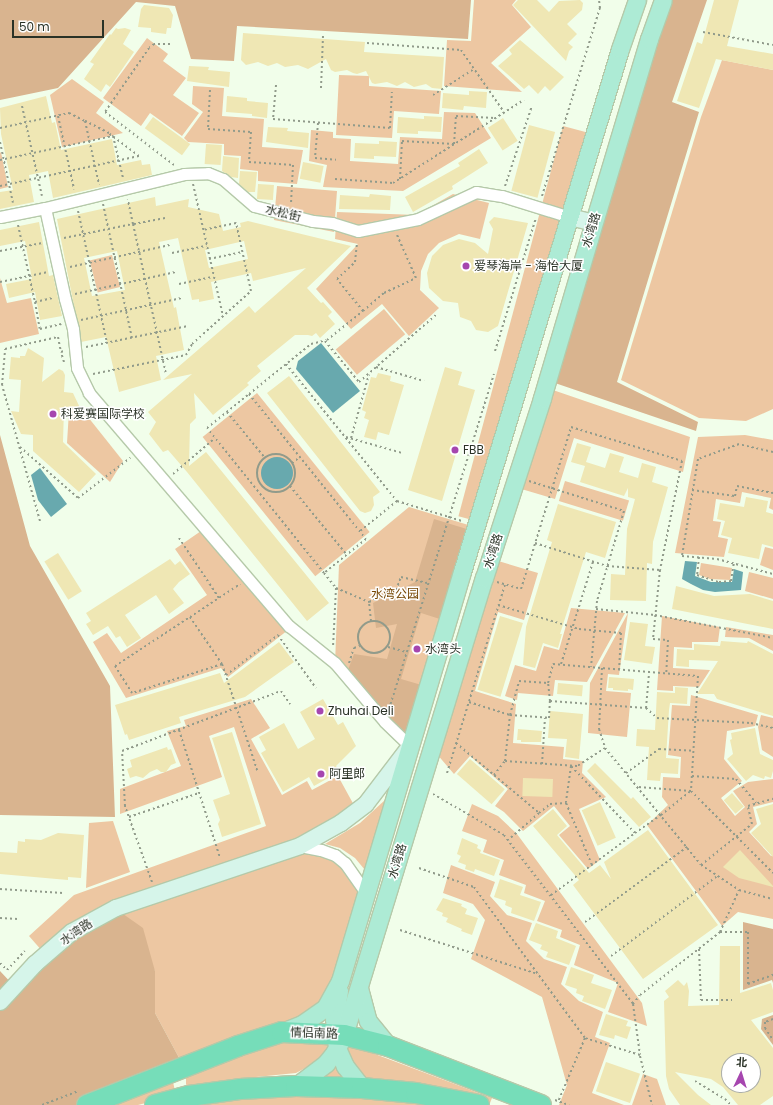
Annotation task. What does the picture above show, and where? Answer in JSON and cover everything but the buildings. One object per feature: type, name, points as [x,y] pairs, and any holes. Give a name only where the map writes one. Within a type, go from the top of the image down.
[{"type":"highway","name":"情侣南路","points":[[86,1097],[185,1067],[238,1046],[282,1032],[388,1046],[550,1101]]},
{"type":"highway","points":[[185,1067],[180,1072],[178,1083],[180,1090],[189,1096]]},
{"type":"highway","points":[[155,1105],[189,1096],[240,1090],[296,1086],[362,1088],[416,1093],[479,1105]]},
{"type":"main road","name":"水湾路","points":[[282,1032],[302,1024],[325,1008],[340,981],[620,49],[637,0]]},
{"type":"main road","name":"水湾路","points":[[296,1086],[326,1063],[339,1039],[359,987],[484,578],[525,478],[542,398],[649,38],[663,0]]},
{"type":"main road","points":[[340,981],[334,1019],[345,1066],[362,1088]]},
{"type":"main road","points":[[359,987],[368,1021],[388,1046]]},
{"type":"street","name":"水松街","points":[[0,217],[45,208],[187,173],[208,173],[223,179],[254,206],[332,223],[358,232]]},
{"type":"street","points":[[358,232],[418,218],[476,192],[502,196],[594,223]]},
{"type":"street","points":[[45,208],[71,322],[77,368],[89,393],[289,626],[332,660],[385,722],[410,746]]},
{"type":"street","name":"水湾路","points":[[0,1002],[35,964],[72,932],[116,908],[300,846],[342,823],[366,804],[410,746]]},
{"type":"street","points":[[300,846],[321,850],[335,855],[345,862],[366,893]]},
{"type":"path","points":[[495,351],[597,16],[600,0]]},
{"type":"path","points":[[703,32],[773,45]]},
{"type":"path","points":[[321,88],[323,35]]},
{"type":"path","points":[[367,43],[461,50],[504,112]]},
{"type":"path","points":[[170,44],[154,44],[149,48],[105,112],[187,173],[203,230],[223,316]]},
{"type":"path","points":[[433,95],[474,68]]},
{"type":"path","points":[[276,85],[273,119],[390,128],[392,92]]},
{"type":"path","points":[[210,90],[208,129],[251,132],[249,162],[293,165],[290,215]]},
{"type":"path","points":[[334,179],[393,183],[524,100]]},
{"type":"path","points":[[22,106],[45,208]]},
{"type":"path","points":[[502,196],[532,106]]},
{"type":"path","points":[[58,116],[107,343]]},
{"type":"path","points":[[454,144],[456,116],[495,118]]},
{"type":"path","points":[[0,186],[139,156],[113,136],[85,121]]},
{"type":"path","points":[[318,122],[315,158],[336,160]]},
{"type":"path","points":[[0,160],[113,136]]},
{"type":"path","points":[[113,136],[134,224],[166,374]]},
{"type":"path","points":[[400,179],[402,141],[454,144]]},
{"type":"path","points":[[0,251],[165,218]]},
{"type":"path","points":[[40,522],[2,385],[5,349],[58,337],[61,352],[70,379],[186,355],[192,344],[251,290],[236,223],[203,230]]},
{"type":"path","points":[[392,224],[416,278],[384,293],[324,341],[311,344],[207,428],[336,588],[369,602],[396,590],[401,577],[428,583]]},
{"type":"path","points":[[358,232],[355,262],[337,278],[363,311]]},
{"type":"path","points":[[0,282],[170,245]]},
{"type":"path","points":[[172,253],[206,246]]},
{"type":"path","points":[[209,259],[242,252]]},
{"type":"path","points":[[179,284],[213,277]]},
{"type":"path","points":[[35,302],[40,329],[182,298]]},
{"type":"path","points":[[324,341],[359,382],[438,313]]},
{"type":"path","points":[[61,352],[188,326]]},
{"type":"path","points":[[286,364],[397,501],[476,525]]},
{"type":"path","points":[[376,367],[424,381]]},
{"type":"path","points":[[351,438],[369,373]]},
{"type":"path","points":[[385,722],[494,374]]},
{"type":"path","points":[[249,394],[366,539],[324,573]]},
{"type":"path","points":[[227,412],[265,458]]},
{"type":"path","points":[[484,578],[521,589],[571,427],[682,461],[660,570],[653,639],[668,640],[666,673]]},
{"type":"path","points":[[345,437],[402,453]]},
{"type":"path","points":[[165,481],[215,438]]},
{"type":"path","points":[[773,452],[739,444],[698,459],[682,556],[734,562],[773,574]]},
{"type":"path","points":[[19,446],[78,498],[139,451]]},
{"type":"path","points":[[277,454],[288,459],[292,463],[295,475],[290,486],[285,490],[273,492],[262,486],[257,475],[260,463],[265,458],[277,454]]},
{"type":"path","points":[[292,463],[300,457]]},
{"type":"path","points":[[525,478],[551,488],[624,511],[607,566],[596,609],[591,667]]},
{"type":"path","points":[[257,490],[262,486]]},
{"type":"path","points":[[290,486],[347,555]]},
{"type":"path","points":[[692,490],[735,496],[737,486],[773,493]]},
{"type":"path","points":[[360,531],[397,501]]},
{"type":"path","points":[[179,538],[219,598]]},
{"type":"path","points":[[534,543],[607,566],[660,570]]},
{"type":"path","points":[[699,557],[697,575],[719,582],[731,581],[734,562]]},
{"type":"path","points":[[561,664],[593,562]]},
{"type":"path","points":[[222,664],[132,693],[115,666],[248,579]]},
{"type":"path","points":[[447,772],[505,584]]},
{"type":"path","points":[[332,660],[336,588]]},
{"type":"path","points":[[369,602],[371,621]]},
{"type":"path","points":[[498,605],[573,627],[621,632],[619,669]]},
{"type":"path","points":[[596,609],[655,615],[773,638]]},
{"type":"path","points":[[190,617],[222,664],[257,770]]},
{"type":"path","points":[[371,621],[377,621],[386,626],[391,636],[388,647],[379,653],[368,652],[360,646],[358,641],[359,630],[366,623],[371,621]]},
{"type":"path","points":[[226,675],[278,635],[316,688]]},
{"type":"path","points":[[345,675],[354,648],[360,646]]},
{"type":"path","points":[[388,647],[407,652]]},
{"type":"path","points":[[469,702],[510,715],[549,718],[550,701],[548,683],[553,664],[698,676],[692,791]]},
{"type":"path","points":[[602,668],[599,729],[605,748],[701,865],[739,890],[773,899]]},
{"type":"path","points":[[646,708],[649,672]]},
{"type":"path","points":[[494,775],[505,761],[510,715],[519,681],[548,683]]},
{"type":"path","points":[[156,895],[125,806],[122,751],[281,691],[290,704]]},
{"type":"path","points":[[550,701],[646,708],[657,718],[751,723],[773,728]]},
{"type":"path","points":[[542,764],[545,718]]},
{"type":"path","points":[[179,730],[224,872]]},
{"type":"path","points":[[456,743],[539,813]]},
{"type":"path","points":[[505,761],[577,766],[605,748]]},
{"type":"path","points":[[626,772],[659,749],[694,751]]},
{"type":"path","points":[[571,766],[566,803],[592,864]]},
{"type":"path","points":[[571,766],[635,833]]},
{"type":"path","points":[[692,776],[736,779],[756,804]]},
{"type":"path","points":[[420,786],[504,835],[633,1004],[640,1055],[652,1105]]},
{"type":"path","points":[[638,788],[692,791],[773,873]]},
{"type":"path","points":[[550,895],[635,833],[661,816],[692,791]]},
{"type":"path","points":[[129,817],[199,793]]},
{"type":"path","points":[[701,865],[752,824],[748,806],[773,799]]},
{"type":"path","points":[[508,840],[550,804],[566,803]]},
{"type":"path","points":[[585,922],[687,847]]},
{"type":"path","points":[[419,868],[474,887],[585,1038],[640,1055]]},
{"type":"path","points":[[611,956],[718,876]]},
{"type":"path","points":[[0,889],[62,893]]},
{"type":"path","points":[[633,1004],[640,995],[720,932],[739,890]]},
{"type":"path","points":[[0,918],[18,919]]},
{"type":"path","points":[[400,930],[538,974]]},
{"type":"path","points":[[720,932],[748,932],[748,984],[773,975]]},
{"type":"path","points":[[699,949],[701,1000],[732,1000]]},
{"type":"path","points":[[0,963],[7,970],[24,951]]},
{"type":"path","points":[[773,1019],[765,1022],[765,1028],[773,1040]]},
{"type":"path","points":[[550,1101],[585,1038]]},
{"type":"path","points":[[695,1081],[715,1092],[731,1105]]},
{"type":"path","points":[[42,1105],[86,1097]]},
{"type":"path","points":[[550,1101],[557,1105]]},
{"type":"path","points":[[550,1101],[569,1105]]},
{"type":"green space","points":[[0,0],[471,0],[468,39],[237,26],[234,61],[191,59],[175,6],[136,2],[58,88],[0,100]]},
{"type":"green space","points":[[474,0],[516,0],[512,5],[531,27],[491,63],[522,92],[444,86],[447,40],[471,41]]},
{"type":"green space","points":[[667,0],[707,0],[672,102],[699,112],[617,382],[698,422],[696,431],[552,382]]},
{"type":"green space","points":[[147,38],[168,54],[163,61],[186,78],[173,95],[199,113],[182,136],[150,113],[141,126],[103,98]]},
{"type":"green space","points":[[722,60],[773,70],[773,409],[746,421],[699,418],[621,380],[701,117]]},
{"type":"green space","points":[[339,75],[369,76],[369,86],[441,91],[439,114],[394,111],[392,138],[336,135]]},
{"type":"green space","points":[[72,79],[104,102],[96,113],[123,133],[62,147],[50,95]]},
{"type":"green space","points":[[193,86],[224,88],[222,116],[264,119],[262,147],[303,150],[297,184],[258,181],[258,171],[240,169],[241,156],[224,155],[224,144],[188,142],[184,138],[203,112],[192,104]]},
{"type":"green space","points":[[444,112],[475,113],[491,138],[403,191],[323,187],[327,165],[309,161],[311,130],[333,132],[333,138],[351,139],[350,161],[398,164],[400,137],[442,139]]},
{"type":"green space","points":[[563,126],[592,134],[487,524],[458,516]]},
{"type":"green space","points":[[1,152],[8,187],[0,189],[0,153]]},
{"type":"green space","points":[[277,186],[337,191],[334,232],[274,220]]},
{"type":"green space","points":[[453,194],[489,203],[480,239],[459,234],[439,243],[428,254],[421,271],[420,290],[439,308],[409,336],[382,304],[351,329],[316,289],[358,244],[335,239],[337,212],[416,215]]},
{"type":"green space","points":[[112,255],[120,287],[98,293],[90,261]]},
{"type":"green space","points":[[0,278],[7,303],[31,298],[39,334],[0,343]]},
{"type":"green space","points":[[384,309],[405,334],[357,375],[336,349]]},
{"type":"green space","points":[[550,389],[690,437],[683,472],[574,438],[555,499],[518,488]]},
{"type":"green space","points":[[257,393],[370,532],[315,576],[203,437]]},
{"type":"green space","points":[[69,411],[84,412],[123,461],[110,482],[67,443]]},
{"type":"green space","points":[[0,435],[30,546],[110,686],[115,817],[0,815]]},
{"type":"green space","points":[[745,435],[773,440],[773,510],[769,508],[771,498],[742,492],[740,503],[716,499],[713,521],[721,522],[718,537],[728,539],[724,557],[675,553],[698,437]]},
{"type":"green space","points":[[565,481],[629,501],[623,521],[559,501]]},
{"type":"green space","name":"水湾公园","points":[[409,507],[475,527],[410,746],[335,663],[339,565]]},
{"type":"green space","points":[[434,519],[470,530],[443,620],[421,613],[401,679],[425,686],[408,741],[348,670],[354,654],[387,659],[397,624],[376,628],[373,603],[415,582]]},
{"type":"green space","points":[[201,531],[288,630],[228,677],[221,668],[126,698],[93,642],[107,633],[121,653],[207,595],[175,549]]},
{"type":"green space","points":[[765,547],[773,549],[773,570],[760,565]]},
{"type":"green space","points":[[495,560],[538,573],[524,620],[498,612],[475,691],[516,704],[513,743],[564,747],[563,759],[583,761],[582,773],[606,797],[579,809],[600,860],[588,869],[559,835],[570,826],[554,806],[523,831],[504,812],[495,806],[508,789],[470,756],[454,774],[436,753]]},
{"type":"green space","points":[[701,563],[732,568],[730,580],[710,579],[699,575]]},
{"type":"green space","points":[[749,572],[773,578],[773,599],[745,591]]},
{"type":"green space","points":[[571,608],[625,613],[587,682],[555,680],[553,696],[518,693],[517,700],[505,696],[515,665],[536,671],[544,646],[559,650]]},
{"type":"green space","points":[[628,613],[619,675],[608,674],[606,691],[631,693],[627,737],[588,733],[590,683]]},
{"type":"green space","points":[[662,616],[720,627],[718,642],[692,642],[692,648],[674,647],[673,668],[710,670],[699,687],[673,686],[673,691],[657,690]]},
{"type":"green space","points":[[726,627],[773,635],[773,651],[749,638],[725,637]]},
{"type":"green space","points":[[691,695],[758,715],[755,726],[727,731],[724,759],[742,781],[721,798],[735,816],[745,807],[733,791],[748,782],[773,779],[773,802],[753,807],[757,824],[749,832],[771,856],[773,855],[773,919],[738,912],[722,926],[647,825],[668,805],[662,797],[663,777],[680,778],[681,757],[668,755],[672,705],[690,706]]},
{"type":"green space","points":[[251,699],[270,728],[251,739],[282,795],[307,781],[312,790],[338,776],[355,807],[299,844],[115,906],[43,952],[29,936],[74,895],[266,826],[234,727],[209,736],[222,777],[120,814],[120,789],[181,766],[167,731],[186,726],[184,720]]},
{"type":"green space","points":[[761,715],[773,718],[773,757],[762,750],[758,727]]},
{"type":"green space","points":[[385,800],[365,870],[355,858],[340,848],[325,844],[360,823]]},
{"type":"green space","points":[[472,804],[498,816],[517,834],[642,1003],[647,1026],[608,1012],[618,983],[574,965],[580,945],[560,937],[562,930],[537,921],[545,901],[524,893],[526,885],[499,875],[504,860],[483,852],[487,840],[462,831]]},
{"type":"green space","points":[[113,821],[130,872],[86,888],[89,823]]},
{"type":"green space","points":[[300,847],[335,855],[365,893],[324,1006],[184,1067],[155,1013],[155,971],[116,909]]},
{"type":"green space","points":[[451,865],[495,882],[490,896],[507,915],[532,923],[526,941],[544,959],[567,967],[561,984],[579,1001],[603,1012],[595,1037],[610,1043],[592,1093],[624,1105],[559,1105],[567,1085],[542,997],[471,959],[485,920],[473,904],[443,893]]},
{"type":"green space","points":[[116,909],[143,928],[155,971],[155,1013],[184,1067],[86,1105],[0,1105],[0,971],[14,986],[35,964]]},
{"type":"green space","points":[[743,922],[773,929],[773,983],[772,980],[743,990]]},
{"type":"green space","points":[[773,1015],[773,1045],[761,1029],[762,1019]]},
{"type":"green space","points":[[281,1042],[329,1044],[321,1058],[296,1073],[256,1077],[225,1086],[188,1089],[186,1078],[189,1074],[225,1059]]},
{"type":"green space","points":[[344,1046],[367,1051],[492,1098],[490,1103],[409,1087],[323,1082],[320,1074]]},
{"type":"green space","points":[[643,1074],[657,1079],[666,1105],[632,1105]]},
{"type":"green space","points":[[169,1082],[173,1082],[176,1095],[138,1105],[115,1105]]},
{"type":"green space","points":[[287,1093],[351,1093],[453,1105],[200,1105],[221,1100]]},
{"type":"water","points":[[321,343],[360,391],[333,413],[296,369],[298,361]]},
{"type":"water","points":[[277,457],[286,460],[290,464],[293,473],[290,482],[286,486],[277,489],[268,486],[264,482],[261,473],[264,464],[268,460]]},
{"type":"water","points":[[40,468],[67,504],[51,517],[38,500],[31,475]]},
{"type":"water","points":[[685,561],[697,562],[695,576],[711,582],[732,582],[734,569],[743,572],[741,590],[715,592],[703,590],[691,584],[682,579]]},
{"type":"place","name":"爱琴海岸 - 海怡大厦","points":[[466,266]]},
{"type":"place","name":"科爱赛国际学校","points":[[53,414]]},
{"type":"place","name":"FBB","points":[[455,450]]},
{"type":"place","name":"水湾头","points":[[417,649]]},
{"type":"place","name":"Zhuhai Deli","points":[[320,711]]},
{"type":"place","name":"阿里郎","points":[[321,774]]}]
